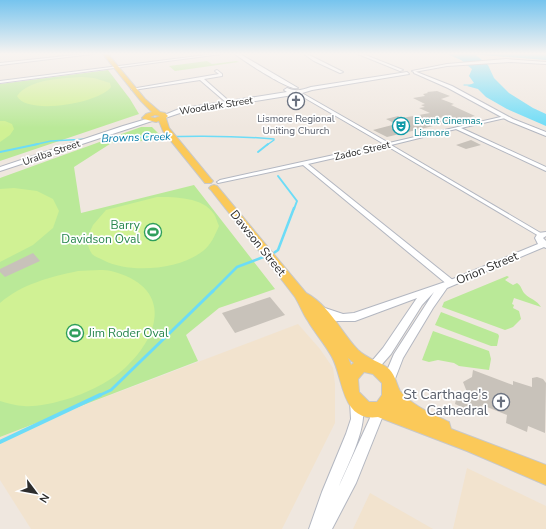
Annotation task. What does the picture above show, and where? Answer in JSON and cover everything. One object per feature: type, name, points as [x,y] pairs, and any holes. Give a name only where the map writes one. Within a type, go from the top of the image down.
[{"type":"main road","name":"Dawson Street","points":[[125,79],[143,100],[161,115],[163,123],[171,135],[214,184],[268,256],[302,297],[312,317],[339,355],[349,381]]},
{"type":"main road","name":"Woodlark Street","points":[[161,115],[358,79]]},
{"type":"main road","name":"Woodlark Street","points":[[295,90],[365,79]]},
{"type":"main road","name":"Dawson Street","points":[[143,100],[148,118],[171,135]]},
{"type":"main road","points":[[148,118],[161,115]]},
{"type":"main road","name":"Uralba Street","points":[[0,170],[148,118]]},
{"type":"main road","name":"Dawson Street","points":[[302,297],[319,309],[353,354],[371,366]]},
{"type":"main road","points":[[472,444],[405,407],[390,387],[383,372],[371,366],[362,366],[354,370],[349,381],[352,395],[356,401],[366,408],[379,410],[472,444],[546,475]]},
{"type":"main road","points":[[379,410],[388,402],[390,387]]},
{"type":"street","points":[[0,82],[25,79]]},
{"type":"street","points":[[133,89],[202,79],[227,102]]},
{"type":"street","points":[[276,79],[374,139],[387,144],[544,239]]},
{"type":"street","points":[[277,79],[295,90]]},
{"type":"street","points":[[423,79],[467,97]]},
{"type":"street","points":[[430,79],[446,85],[504,116],[546,134]]},
{"type":"street","name":"Zadoc Street","points":[[214,184],[305,164],[504,116]]},
{"type":"street","points":[[457,128],[546,169]]},
{"type":"street","points":[[305,164],[447,285],[429,306],[398,357],[390,387]]},
{"type":"street","name":"Orion Street","points":[[319,309],[336,317],[350,318],[447,285],[544,239]]},
{"type":"street","name":"Orion Street","points":[[371,366],[387,351],[418,303],[429,291]]},
{"type":"street","points":[[317,529],[329,492],[353,434],[357,418],[356,401]]},
{"type":"street","points":[[324,529],[351,478],[379,410]]},
{"type":"shaded area","points":[[298,324],[320,349],[333,368],[335,384],[335,423],[282,529],[31,529],[0,480],[0,437]]},
{"type":"shaded area","points":[[467,468],[546,506],[546,529],[453,529]]},
{"type":"shaded area","points":[[370,493],[433,529],[353,529]]},
{"type":"green space","points":[[41,79],[115,79],[139,114],[0,161],[0,84]]},
{"type":"green space","points":[[96,79],[110,83],[111,87],[104,93],[93,98],[64,105],[34,105],[23,102],[17,96],[22,90],[30,86],[47,80]]},
{"type":"green space","points":[[0,121],[5,121],[12,124],[14,129],[10,135],[0,142]]},
{"type":"green space","points":[[141,127],[152,127],[165,140],[113,142],[74,167],[81,213],[194,185],[275,289],[219,308],[186,335],[198,361],[0,437],[0,178]]},
{"type":"green space","points":[[14,188],[37,191],[53,199],[59,211],[53,228],[33,245],[0,262],[0,189]]},
{"type":"green space","name":"Barry Davidson Oval","points":[[157,197],[188,199],[203,204],[209,208],[215,215],[219,226],[206,249],[181,262],[154,268],[126,267],[114,264],[92,254],[86,240],[93,225],[106,210]]},
{"type":"green space","name":"Jim Roder Oval","points":[[78,271],[111,271],[130,278],[144,288],[152,299],[155,312],[153,326],[147,340],[138,354],[118,374],[103,384],[86,392],[68,399],[37,406],[18,406],[0,401],[0,303],[27,286]]},
{"type":"green space","points":[[507,276],[509,277],[505,280],[513,285],[517,283],[519,284],[525,294],[538,303],[541,307],[514,298],[512,304],[514,305],[513,308],[519,311],[521,319],[513,327],[505,330],[442,307],[444,302]]},
{"type":"green space","points":[[441,312],[498,334],[497,346],[491,346],[435,325]]},
{"type":"green space","points":[[433,331],[489,351],[491,359],[489,370],[459,366],[454,363],[438,360],[429,362],[422,360]]},
{"type":"water","points":[[471,79],[495,79],[509,93],[546,114],[546,126],[507,109],[486,97],[478,89],[467,86],[474,83]]},
{"type":"building","points":[[437,91],[450,96],[441,99],[454,104],[451,105],[475,116],[387,137],[373,130],[396,124],[386,119],[398,116],[402,118],[430,113],[419,108],[425,107],[421,105],[425,104],[413,98],[425,96],[423,94],[428,93],[427,92]]},
{"type":"building","points":[[471,140],[481,145],[466,149],[456,145]]},
{"type":"building","points":[[33,253],[40,261],[5,277],[0,272],[0,269]]},
{"type":"building","points":[[270,297],[285,315],[235,333],[222,313]]},
{"type":"building","name":"St Carthage's Cathedral","points":[[473,370],[513,385],[513,381],[532,387],[532,378],[537,377],[543,379],[546,383],[545,433],[528,426],[527,432],[506,423],[507,415],[482,405],[480,415],[455,404],[457,396],[471,402],[463,382],[472,377]]},
{"type":"waterway","name":"Browns Creek","points":[[464,85],[473,85]]},
{"type":"waterway","name":"Browns Creek","points":[[97,138],[208,136],[274,139]]},
{"type":"waterway","name":"Browns Creek","points":[[33,145],[51,141],[88,139]]},
{"type":"waterway","name":"Browns Creek","points":[[267,145],[274,140]]},
{"type":"waterway","name":"Browns Creek","points":[[0,152],[38,144]]},
{"type":"waterway","points":[[258,152],[268,144]]},
{"type":"waterway","points":[[278,176],[297,201],[294,209]]},
{"type":"waterway","points":[[271,255],[278,250],[294,208]]},
{"type":"waterway","points":[[213,291],[237,267],[266,256]]},
{"type":"waterway","points":[[98,396],[111,390],[213,291]]},
{"type":"waterway","points":[[0,442],[100,395]]},
{"type":"place","name":"Lismore Regional Uniting Church","points":[[296,101]]},
{"type":"place","name":"Event Cinemas, Lismore","points":[[401,126]]},
{"type":"place","name":"Barry Davidson Oval","points":[[153,232]]},
{"type":"place","name":"Jim Roder Oval","points":[[75,333]]},
{"type":"place","name":"St Carthage's Cathedral","points":[[501,402]]}]
